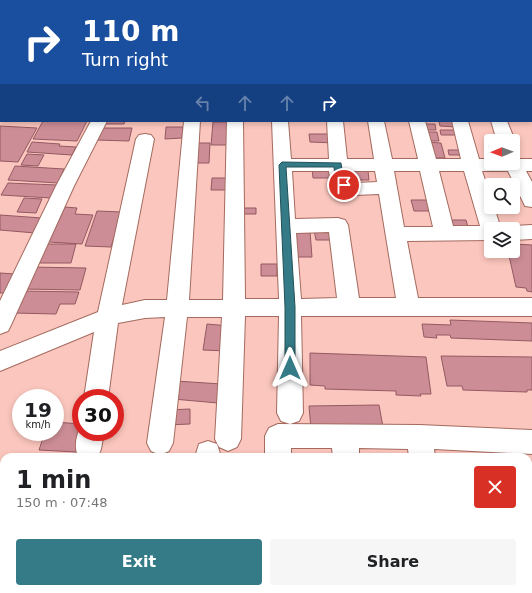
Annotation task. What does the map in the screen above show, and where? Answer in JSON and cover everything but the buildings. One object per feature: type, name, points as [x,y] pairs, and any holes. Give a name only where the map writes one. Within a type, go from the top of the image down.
[{"type":"street","points":[[0,325],[65,186],[98,122]]},
{"type":"street","points":[[160,443],[177,308],[192,122]]},
{"type":"street","points":[[215,449],[234,308],[235,122]]},
{"type":"street","points":[[280,122],[290,307],[290,413]]},
{"type":"street","points":[[335,122],[339,177],[344,185],[355,189],[388,188]]},
{"type":"street","points":[[376,122],[408,306]]},
{"type":"street","points":[[417,122],[426,164],[445,233]]},
{"type":"street","points":[[460,122],[471,165],[489,222]]},
{"type":"street","points":[[499,122],[504,134]]},
{"type":"street","points":[[97,389],[108,317],[145,139]]},
{"type":"street","points":[[520,164],[532,165]]},
{"type":"street","points":[[282,165],[484,165]]},
{"type":"street","points":[[516,170],[532,201]]},
{"type":"street","points":[[286,226],[338,225],[349,306]]},
{"type":"street","points":[[520,233],[532,232]]},
{"type":"street","points":[[396,234],[484,233]]},
{"type":"street","points":[[0,361],[108,317],[145,309],[349,306],[532,307]]},
{"type":"street","points":[[278,453],[278,436],[346,447],[497,449],[532,442]]},
{"type":"route","points":[[290,368],[290,307],[282,165],[338,165],[339,177],[344,185]]}]
